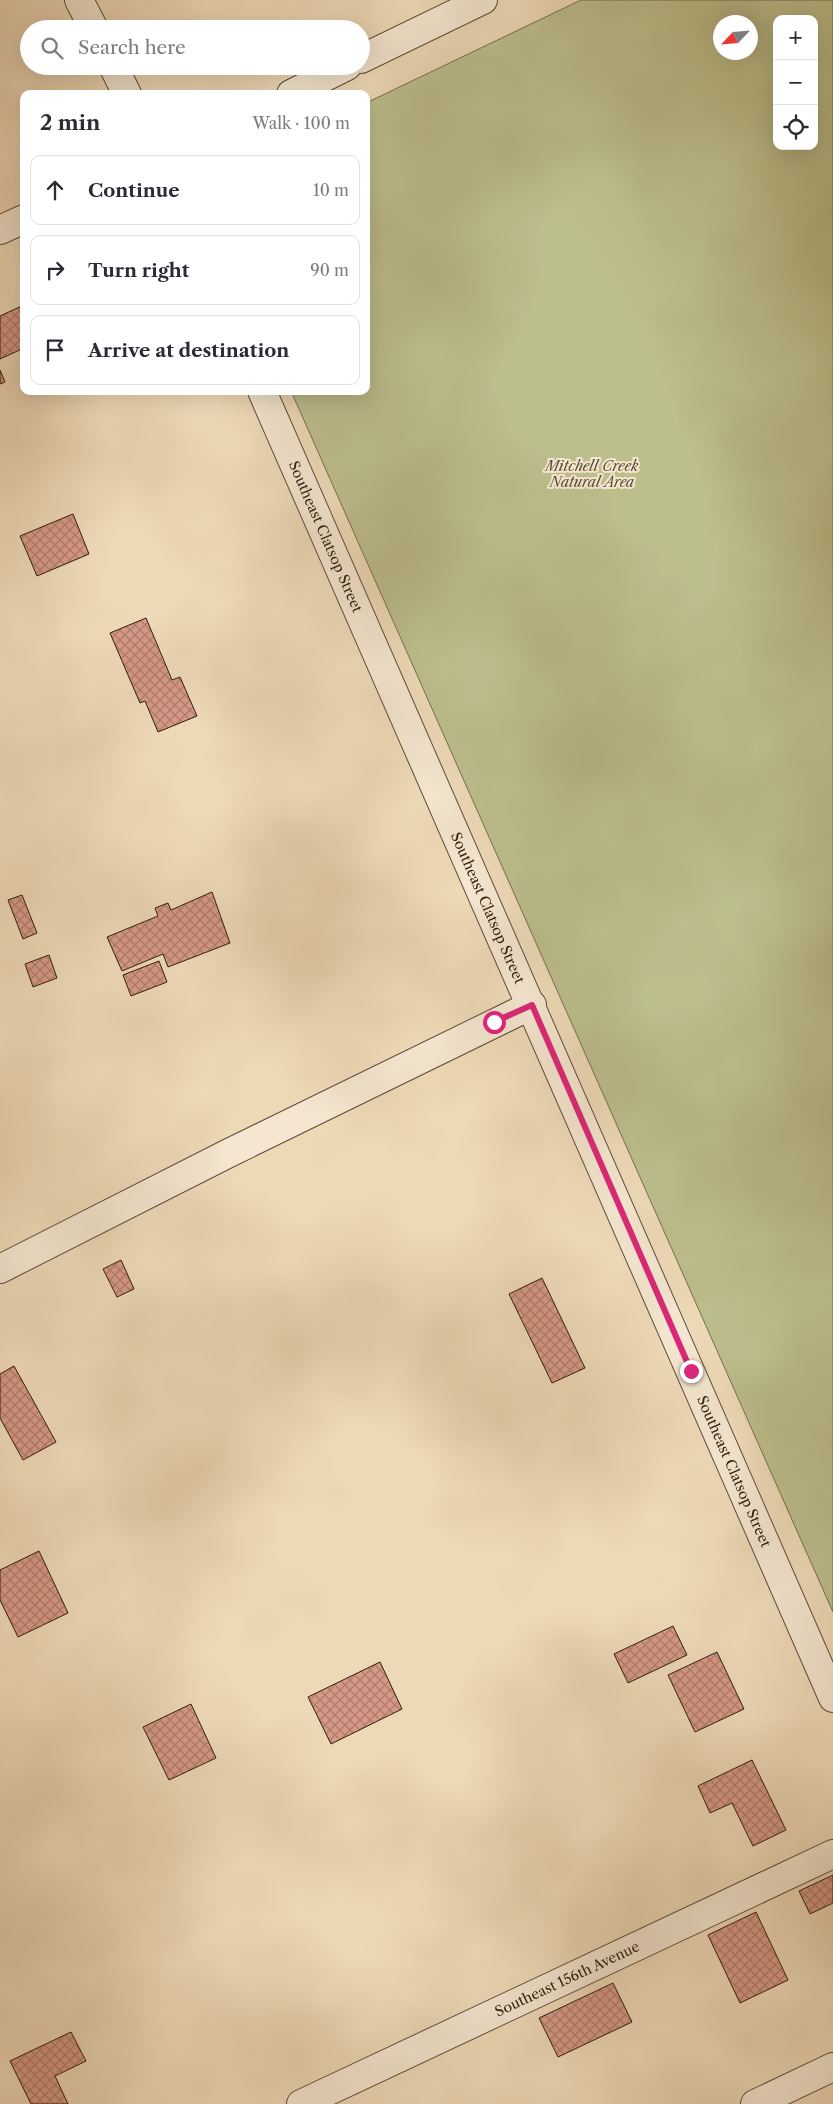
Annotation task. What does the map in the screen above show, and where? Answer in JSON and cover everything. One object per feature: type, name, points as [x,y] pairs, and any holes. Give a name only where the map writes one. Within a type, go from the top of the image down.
[{"type":"street","points":[[79,0],[89,20]]},
{"type":"street","points":[[370,55],[483,0]]},
{"type":"street","points":[[118,75],[125,90]]},
{"type":"street","points":[[298,90],[329,75]]},
{"type":"street","points":[[0,230],[20,221]]},
{"type":"street","name":"Southeast Clatsop Street","points":[[264,395],[532,1005],[833,1698]]},
{"type":"street","points":[[0,1269],[93,1221],[532,1005]]},
{"type":"street","name":"Southeast 156th Avenue","points":[[301,2104],[833,1854]]},
{"type":"street","points":[[755,2104],[833,2067]]},
{"type":"green space","name":"Mitchell Creek Natural Area","points":[[581,0],[833,0],[833,1612],[293,395],[370,395],[370,101]]},
{"type":"building","points":[[20,307],[20,350],[0,359],[0,316]]},
{"type":"building","points":[[0,370],[5,382],[0,384]]},
{"type":"building","points":[[73,514],[89,554],[37,576],[20,536]]},
{"type":"building","points":[[146,618],[172,680],[180,677],[197,716],[158,732],[145,701],[140,703],[110,633]]},
{"type":"building","points":[[212,892],[230,943],[168,967],[163,954],[122,971],[107,937],[158,916],[155,908],[168,903],[171,910]]},
{"type":"building","points":[[22,895],[37,933],[23,939],[8,900]]},
{"type":"building","points":[[49,955],[57,978],[33,987],[25,964]]},
{"type":"building","points":[[159,961],[167,982],[131,996],[123,975]]},
{"type":"building","points":[[121,1260],[134,1289],[117,1297],[103,1269]]},
{"type":"building","points":[[542,1278],[585,1368],[552,1383],[509,1294]]},
{"type":"building","points":[[14,1366],[56,1442],[23,1460],[0,1418],[0,1374]]},
{"type":"building","points":[[39,1551],[68,1613],[18,1637],[0,1600],[0,1570]]},
{"type":"building","points":[[673,1626],[687,1655],[628,1683],[614,1654]]},
{"type":"building","points":[[717,1652],[744,1709],[695,1732],[668,1675]]},
{"type":"building","points":[[380,1662],[402,1709],[331,1744],[308,1697]]},
{"type":"building","points":[[191,1704],[216,1758],[169,1780],[143,1727]]},
{"type":"building","points":[[752,1760],[786,1830],[753,1846],[732,1803],[710,1813],[698,1786]]},
{"type":"building","points":[[833,1875],[833,1903],[810,1914],[799,1891]]},
{"type":"building","points":[[756,1912],[788,1980],[740,2003],[708,1935]]},
{"type":"building","points":[[613,1983],[632,2022],[558,2057],[539,2018]]},
{"type":"building","points":[[71,2032],[86,2061],[55,2076],[68,2104],[31,2104],[10,2061]]},
{"type":"route","points":[[494,1022],[532,1005],[691,1371]]}]
